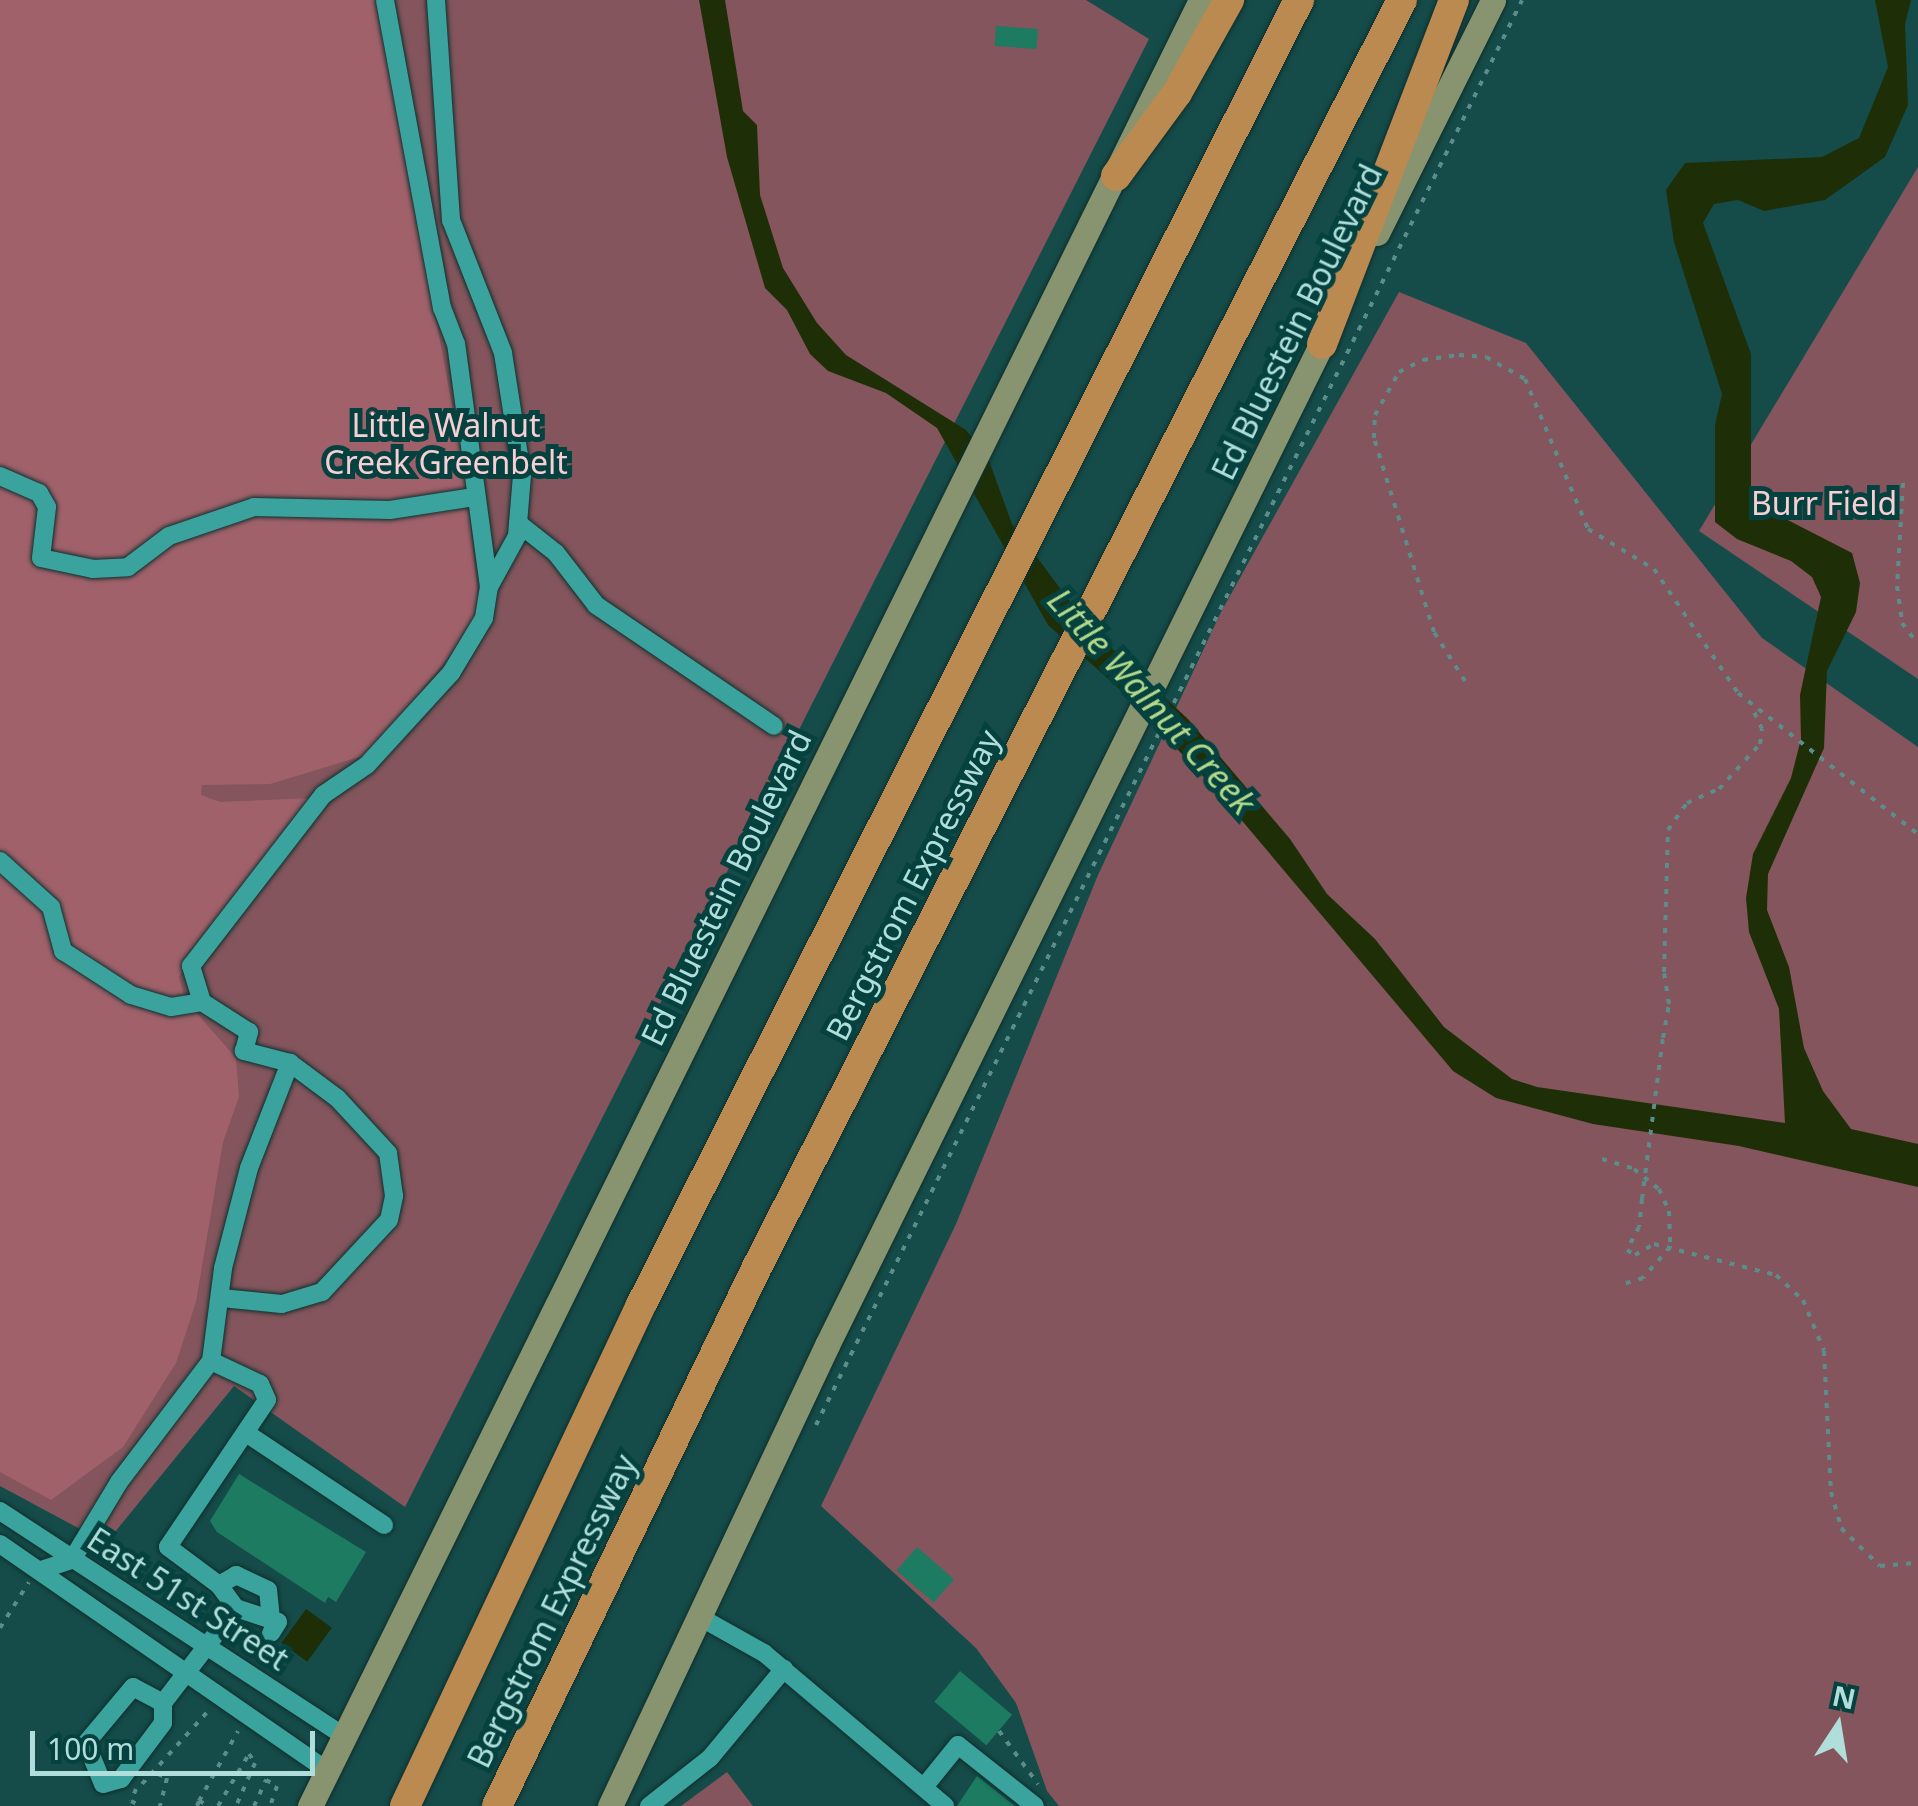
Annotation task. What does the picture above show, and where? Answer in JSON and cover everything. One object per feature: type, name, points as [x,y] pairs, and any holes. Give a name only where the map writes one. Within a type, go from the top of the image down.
[{"type":"highway","points":[[1116,176],[1177,93],[1229,0]]},
{"type":"highway","name":"Bergstrom Expressway","points":[[404,1806],[641,1305],[1299,0]]},
{"type":"highway","name":"Bergstrom Expressway","points":[[497,1806],[1125,541],[1402,0]]},
{"type":"highway","points":[[1322,344],[1454,0]]},
{"type":"highway","points":[[520,1806],[538,1765],[548,1699]]},
{"type":"main road","name":"Ed Bluestein Boulevard","points":[[310,1806],[1061,274],[1116,176],[1201,0]]},
{"type":"main road","name":"Ed Bluestein Boulevard","points":[[610,1806],[698,1616],[1493,0]]},
{"type":"street","points":[[384,0],[442,308],[456,344],[489,587]]},
{"type":"street","points":[[222,1298],[282,1304],[322,1292],[388,1220],[394,1196],[388,1153],[337,1098],[290,1063],[244,1051],[249,1032],[202,1002],[191,966],[210,934],[324,795],[367,765],[475,643],[489,587],[512,552],[518,523],[522,475],[503,353],[449,210],[436,0]]},
{"type":"street","points":[[0,476],[38,494],[47,507],[41,558],[92,569],[128,566],[170,536],[254,507],[390,510],[474,497]]},
{"type":"street","points":[[518,523],[556,554],[596,604],[774,726]]},
{"type":"street","points":[[0,861],[51,907],[63,951],[132,996],[172,1007],[202,1002]]},
{"type":"street","points":[[41,1570],[72,1560],[119,1482],[210,1362],[222,1298],[223,1268],[249,1168],[290,1063]]},
{"type":"street","points":[[210,1362],[266,1390],[263,1409],[168,1547],[218,1585],[236,1608],[271,1625],[268,1590],[236,1575],[218,1585]]},
{"type":"street","points":[[246,1434],[384,1525]]},
{"type":"street","name":"East 51st Street","points":[[0,1511],[344,1736]]},
{"type":"street","name":"East 51st Street","points":[[0,1544],[328,1771]]},
{"type":"street","points":[[163,1703],[133,1687],[86,1743],[102,1784],[112,1785],[132,1765],[163,1723],[163,1703],[236,1608]]},
{"type":"street","points":[[698,1616],[784,1670],[945,1806]]},
{"type":"street","points":[[211,1688],[228,1661]]},
{"type":"street","points":[[649,1806],[710,1758],[784,1670]]},
{"type":"street","points":[[924,1787],[958,1745],[1041,1800]]},
{"type":"path","points":[[813,1431],[1522,0]]},
{"type":"path","points":[[1465,681],[1434,632],[1374,438],[1375,415],[1400,372],[1423,360],[1459,355],[1486,357],[1526,379],[1588,529],[1654,569],[1750,704],[1762,729],[1760,744],[1719,789],[1686,803],[1668,830],[1664,972],[1669,1004],[1639,1227],[1627,1250],[1635,1255],[1654,1244],[1670,1247],[1776,1275],[1792,1286],[1824,1351],[1831,1492],[1842,1528],[1880,1566],[1918,1563]]},
{"type":"path","points":[[1903,483],[1897,586],[1902,624],[1918,644]]},
{"type":"path","points":[[1750,704],[1918,834]]},
{"type":"path","points":[[1602,1159],[1634,1170],[1659,1189],[1669,1211],[1670,1247],[1642,1278],[1623,1284]]},
{"type":"path","points":[[0,1628],[13,1599],[41,1570]]},
{"type":"path","points":[[158,1774],[210,1709]]},
{"type":"path","points":[[211,1806],[198,1803],[240,1727]]},
{"type":"path","points":[[1000,1731],[1041,1800]]},
{"type":"path","points":[[218,1806],[249,1754],[255,1763],[236,1806]]},
{"type":"path","points":[[141,1806],[131,1802],[139,1783],[144,1786],[151,1770],[166,1778],[160,1806]]},
{"type":"path","points":[[254,1806],[266,1780],[277,1786],[270,1806]]},
{"type":"green space","name":"Little Walnut Creek Greenbelt","points":[[0,0],[1086,0],[1149,39],[405,1507],[234,1386],[106,1543],[0,1486]]},
{"type":"green space","points":[[0,0],[377,0],[465,476],[479,606],[474,626],[369,754],[270,784],[202,785],[201,795],[220,802],[315,798],[191,951],[179,977],[185,1000],[236,1058],[239,1097],[223,1142],[196,1302],[176,1363],[123,1447],[51,1500],[0,1472]]},
{"type":"green space","name":"Burr Field","points":[[1918,167],[1918,679],[1699,531]]},
{"type":"green space","points":[[1399,292],[1526,343],[1762,638],[1918,747],[1918,1806],[1059,1806],[1047,1791],[1016,1703],[976,1648],[821,1506],[956,1224],[1098,875],[1221,612]]},
{"type":"green space","points":[[727,1772],[753,1806],[681,1806]]},
{"type":"water","name":"Little Walnut Creek","points":[[699,0],[725,0],[743,111],[757,125],[760,195],[783,268],[817,323],[846,355],[966,430],[988,458],[1012,524],[1089,627],[1188,719],[1290,839],[1327,894],[1375,939],[1444,1027],[1512,1079],[1537,1087],[1785,1123],[1779,1009],[1749,932],[1746,898],[1753,854],[1791,778],[1801,739],[1800,695],[1821,597],[1812,577],[1791,561],[1737,539],[1715,522],[1715,425],[1722,394],[1674,242],[1666,190],[1685,163],[1822,157],[1859,138],[1888,67],[1875,0],[1911,0],[1905,24],[1908,105],[1885,157],[1825,200],[1764,211],[1738,200],[1714,204],[1703,223],[1751,354],[1751,501],[1852,553],[1860,583],[1856,612],[1827,671],[1824,748],[1768,874],[1767,910],[1789,967],[1804,1048],[1823,1091],[1851,1129],[1918,1144],[1918,1187],[1739,1146],[1593,1124],[1496,1098],[1453,1071],[1217,791],[1124,693],[1048,625],[937,428],[886,393],[828,371],[810,354],[787,310],[765,288],[727,157]]},
{"type":"water","points":[[306,1609],[332,1628],[307,1662],[281,1643]]},
{"type":"building","points":[[996,26],[1038,29],[1037,49],[995,46]]},
{"type":"building","points":[[239,1474],[366,1552],[336,1602],[328,1597],[325,1603],[217,1532],[210,1521]]},
{"type":"building","points":[[917,1547],[954,1579],[934,1603],[897,1570]]},
{"type":"building","points":[[960,1671],[1012,1715],[986,1745],[934,1702]]},
{"type":"building","points":[[977,1776],[1015,1806],[957,1806]]}]
